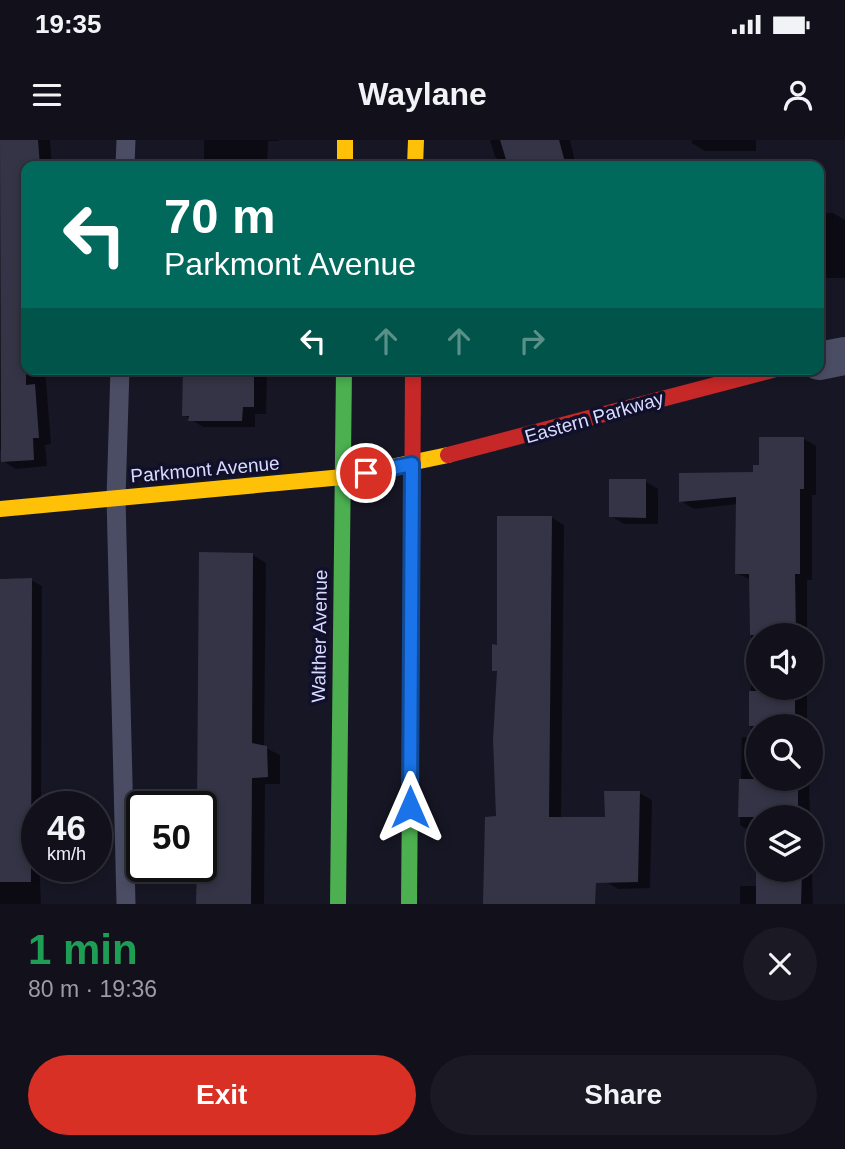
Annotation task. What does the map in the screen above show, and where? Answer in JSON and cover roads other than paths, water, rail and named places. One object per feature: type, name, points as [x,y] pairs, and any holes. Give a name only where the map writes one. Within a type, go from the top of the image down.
[{"type":"main road","points":[[345,140],[345,161]]},
{"type":"main road","points":[[415,161],[416,140]]},
{"type":"main road","name":"Walther Avenue","points":[[338,904],[344,375]]},
{"type":"main road","points":[[409,904],[413,375]]},
{"type":"main road","name":"Eastern Parkway","points":[[412,464],[753,375]]},
{"type":"main road","name":"Parkmont Avenue","points":[[0,509],[343,477],[412,464]]},
{"type":"street","points":[[824,359],[845,356]]},
{"type":"lane","points":[[125,161],[126,140]]},
{"type":"lane","points":[[120,375],[116,498],[126,904]]}]
